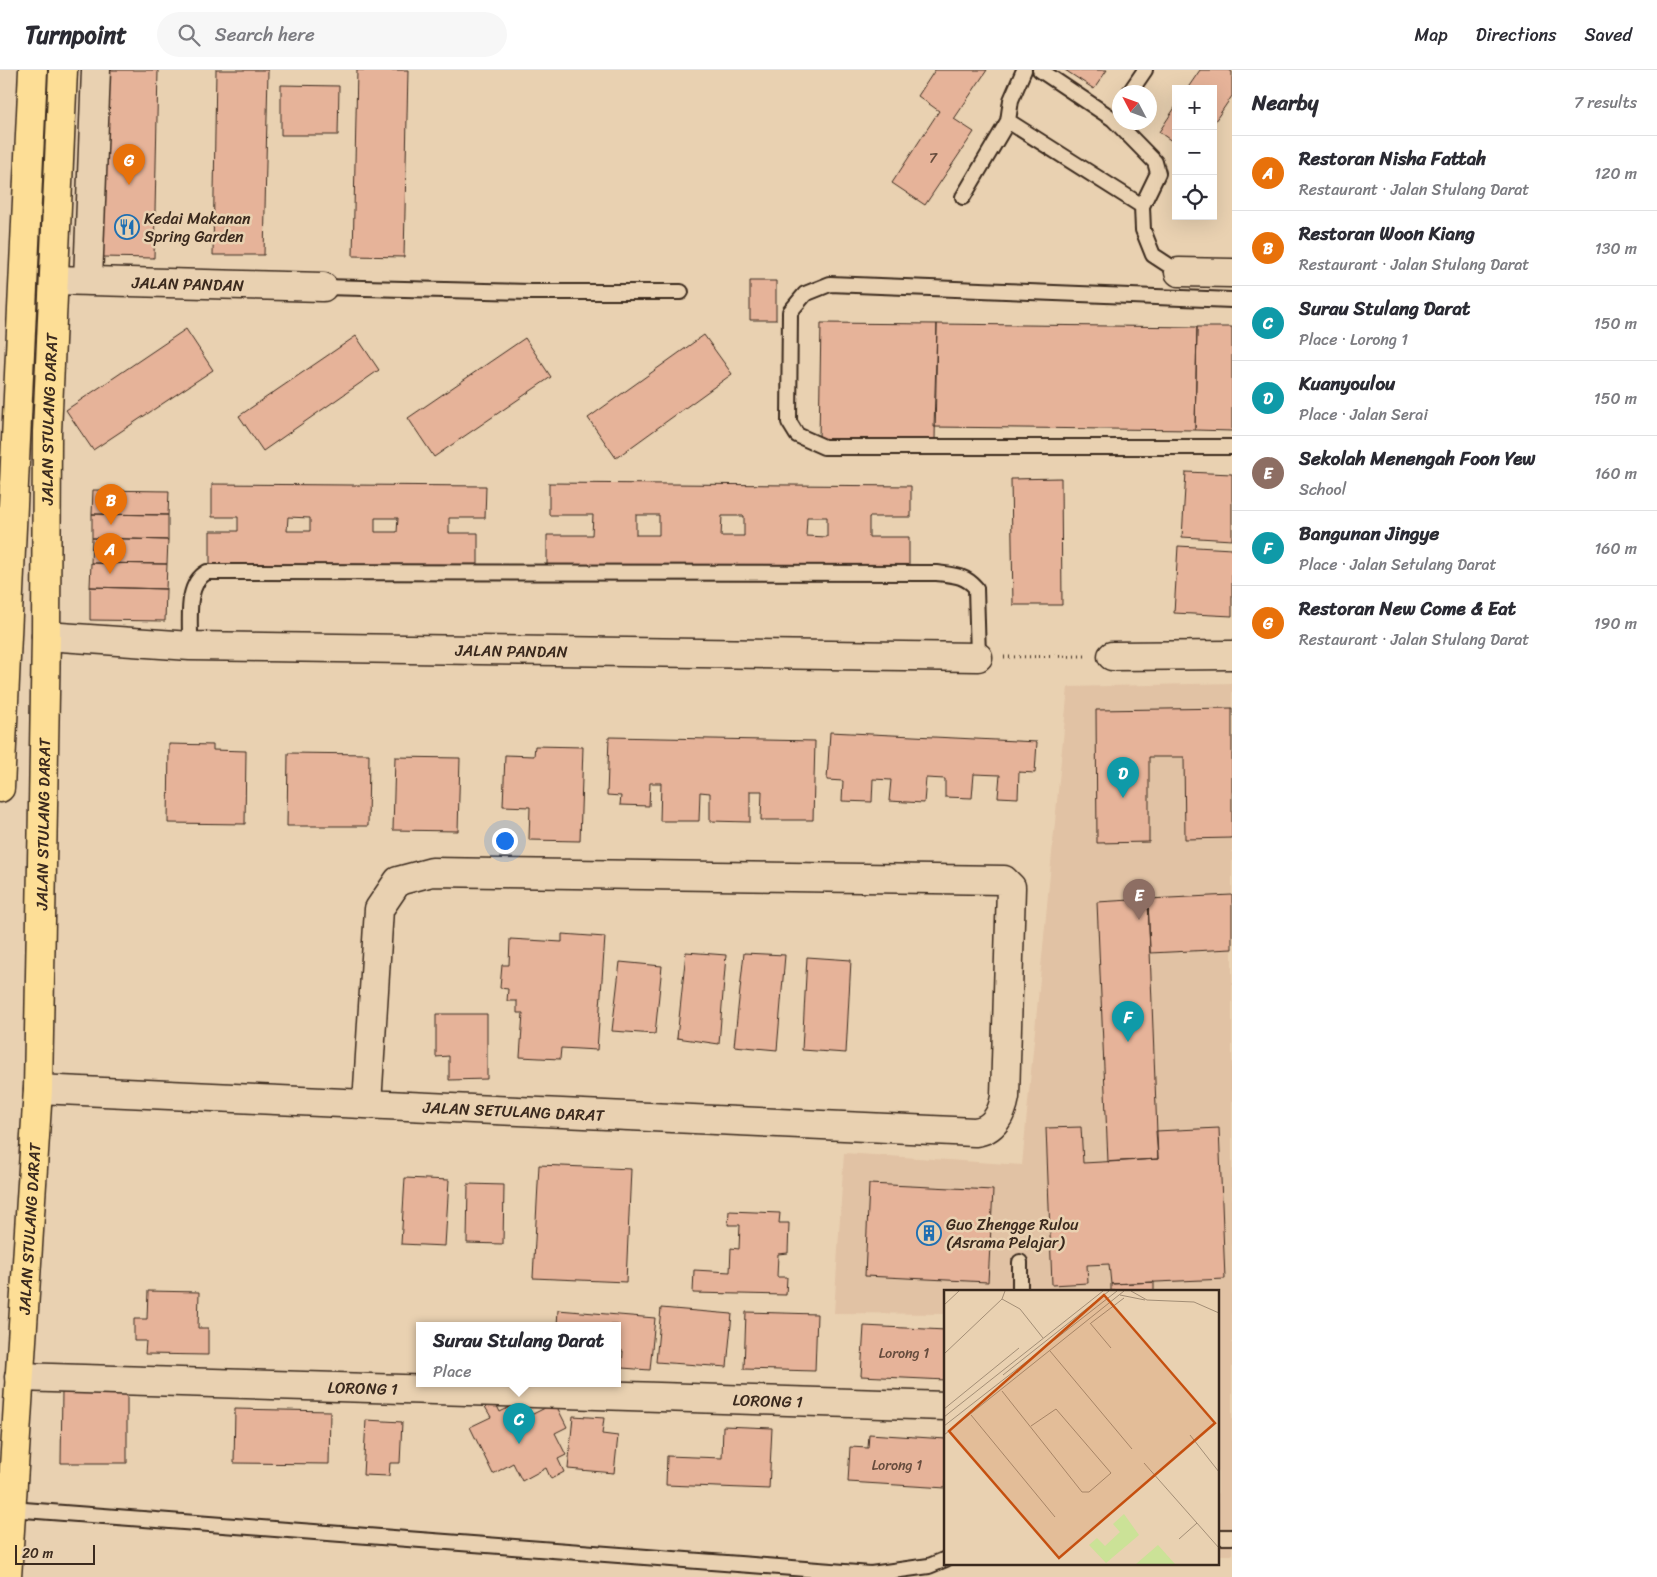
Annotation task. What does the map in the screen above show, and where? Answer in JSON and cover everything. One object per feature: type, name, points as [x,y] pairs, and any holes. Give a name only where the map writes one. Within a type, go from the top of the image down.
[{"type":"main road","points":[[0,788],[33,70]]},
{"type":"main road","name":"JALAN STULANG DARAT","points":[[7,1577],[22,1509],[19,1377],[38,1089],[46,636],[46,432],[63,70]]},
{"type":"street","points":[[88,280],[96,70]]},
{"type":"street","points":[[1179,272],[1232,273]]},
{"type":"street","name":"JALAN PANDAN","points":[[54,280],[323,287]]},
{"type":"street","name":"JALAN PANDAN","points":[[46,636],[190,646],[978,657]]},
{"type":"street","points":[[1100,656],[1232,655]]},
{"type":"street","name":"JALAN SETULANG DARAT","points":[[38,1089],[966,1132],[983,1131],[989,1128],[1003,1110],[1005,1097],[1010,887],[1004,880],[432,872],[398,881],[379,909],[367,1104]]},
{"type":"street","name":"LORONG 1","points":[[19,1377],[944,1406]]},
{"type":"lane","points":[[963,197],[1008,121],[1011,100],[1024,70]]},
{"type":"lane","points":[[1040,70],[1112,112]]},
{"type":"lane","points":[[1135,85],[1145,70]]},
{"type":"lane","points":[[1008,121],[1142,206]]},
{"type":"lane","points":[[1129,130],[1155,162],[1158,173],[1142,206],[1143,230],[1153,254],[1179,272]]},
{"type":"lane","points":[[1232,300],[830,284],[805,294],[790,312],[789,413],[789,422],[797,435],[824,447],[1232,447]]},
{"type":"lane","points":[[323,287],[531,292],[681,292]]},
{"type":"lane","points":[[190,646],[192,591],[198,577],[207,572],[936,573],[957,575],[969,580],[976,588],[978,657]]},
{"type":"lane","points":[[1020,1262],[1020,1290]]},
{"type":"lane","points":[[22,1509],[871,1574],[929,1566],[944,1560]]},
{"type":"path","points":[[1025,657],[1100,656]]},
{"type":"shaded area","points":[[1232,683],[1232,1555],[1220,1555],[1220,1290],[944,1290],[944,1314],[834,1313],[844,1153],[1022,1165],[1068,687]]},
{"type":"building","points":[[107,70],[158,70],[154,258],[103,257]]},
{"type":"building","points":[[216,70],[268,70],[264,255],[213,255]]},
{"type":"building","points":[[357,70],[408,70],[404,257],[353,256]]},
{"type":"building","points":[[935,70],[987,70],[954,119],[974,132],[925,205],[892,183],[939,111],[918,96]]},
{"type":"building","points":[[1065,70],[1107,70],[1094,89]]},
{"type":"building","points":[[1200,70],[1229,70],[1232,72],[1232,96],[1217,118],[1217,85],[1190,85]]},
{"type":"building","points":[[281,85],[339,86],[338,135],[281,135]]},
{"type":"building","points":[[1172,112],[1172,141],[1159,132]]},
{"type":"building","points":[[750,281],[776,281],[776,320],[750,320]]},
{"type":"building","points":[[821,323],[937,324],[935,440],[819,439]]},
{"type":"building","points":[[937,324],[1197,327],[1195,430],[934,427]]},
{"type":"building","points":[[1197,327],[1232,327],[1232,431],[1195,430]]},
{"type":"building","points":[[186,329],[213,370],[93,450],[66,410]]},
{"type":"building","points":[[704,335],[732,374],[616,458],[588,418]]},
{"type":"building","points":[[356,336],[379,370],[263,451],[239,416]]},
{"type":"building","points":[[525,338],[551,377],[434,457],[408,418]]},
{"type":"building","points":[[1186,472],[1232,474],[1232,540],[1182,537]]},
{"type":"building","points":[[1061,478],[1062,605],[1013,605],[1011,479]]},
{"type":"building","points":[[549,483],[911,486],[911,517],[869,517],[869,537],[909,537],[909,568],[547,566],[547,535],[592,535],[593,515],[549,515]],"holes":[[[636,515],[659,515],[659,535],[636,535]],[[722,516],[744,516],[744,536],[721,536]],[[807,517],[827,517],[827,537],[806,536]]]},
{"type":"building","points":[[212,484],[486,486],[485,518],[449,518],[449,533],[478,533],[478,567],[210,565],[210,531],[238,531],[238,517],[212,517]],"holes":[[[288,517],[310,518],[310,531],[287,531]],[[375,518],[398,518],[397,532],[375,532]]]},
{"type":"building","points":[[93,490],[169,491],[168,515],[92,514]]},
{"type":"building","points":[[92,514],[168,515],[168,540],[92,538]]},
{"type":"building","points":[[92,538],[168,540],[167,564],[91,563]]},
{"type":"building","points":[[1178,546],[1232,549],[1232,616],[1174,613]]},
{"type":"building","points":[[91,563],[167,564],[166,589],[90,587]]},
{"type":"building","points":[[90,587],[166,589],[165,621],[90,620]]},
{"type":"building","points":[[1232,708],[1232,838],[1185,839],[1184,757],[1149,757],[1149,842],[1097,843],[1096,710]]},
{"type":"building","points":[[830,732],[1037,742],[1035,773],[1019,772],[1018,798],[998,797],[1000,775],[974,774],[972,798],[945,797],[945,779],[926,778],[924,803],[889,801],[891,780],[873,779],[872,802],[842,801],[843,781],[827,780]]},
{"type":"building","points":[[609,737],[815,741],[813,820],[761,820],[762,791],[750,791],[750,822],[710,821],[710,793],[700,792],[699,821],[660,821],[661,783],[650,783],[649,806],[620,805],[621,796],[607,795]]},
{"type":"building","points":[[169,744],[213,745],[213,750],[246,751],[245,824],[168,823]]},
{"type":"building","points":[[535,746],[583,747],[580,841],[529,840],[530,807],[503,806],[505,755],[534,756]]},
{"type":"building","points":[[288,753],[369,754],[368,826],[287,826]]},
{"type":"building","points":[[395,757],[460,758],[458,831],[393,830]]},
{"type":"building","points":[[1232,895],[1232,949],[1150,953],[1148,899]]},
{"type":"building","points":[[1148,899],[1158,1159],[1108,1162],[1097,902]]},
{"type":"building","points":[[562,934],[605,937],[597,1050],[561,1048],[560,1059],[520,1057],[523,1013],[517,1013],[517,1001],[507,1001],[508,989],[500,988],[502,965],[509,965],[510,939],[562,942]]},
{"type":"building","points":[[686,952],[726,955],[719,1044],[677,1038]]},
{"type":"building","points":[[744,953],[785,955],[777,1050],[734,1046]]},
{"type":"building","points":[[807,957],[851,960],[846,1053],[802,1050]]},
{"type":"building","points":[[620,962],[662,966],[655,1034],[612,1031]]},
{"type":"building","points":[[436,1014],[487,1014],[487,1079],[449,1080],[449,1056],[436,1057]]},
{"type":"building","points":[[1081,1127],[1083,1163],[1158,1159],[1156,1131],[1219,1128],[1225,1279],[1111,1284],[1109,1264],[1087,1265],[1088,1283],[1052,1285],[1046,1128]]},
{"type":"building","points":[[539,1165],[631,1169],[626,1282],[533,1278]]},
{"type":"building","points":[[405,1178],[449,1180],[445,1246],[401,1244]]},
{"type":"building","points":[[468,1184],[504,1185],[503,1244],[467,1243]]},
{"type":"building","name":"Guo Zhengge Rulou (Asrama Pelajar)","points":[[869,1184],[993,1190],[988,1282],[865,1276]]},
{"type":"building","points":[[729,1211],[780,1213],[779,1223],[789,1223],[788,1253],[778,1254],[777,1277],[787,1277],[786,1295],[693,1293],[694,1270],[730,1272],[731,1248],[739,1249],[740,1225],[728,1225]]},
{"type":"building","points":[[1154,1282],[1154,1290],[1111,1290],[1111,1284]]},
{"type":"building","points":[[148,1291],[199,1292],[198,1328],[208,1328],[208,1355],[145,1354],[146,1341],[134,1341],[134,1319],[147,1319]]},
{"type":"building","points":[[661,1308],[732,1314],[727,1367],[656,1362]]},
{"type":"building","points":[[558,1310],[655,1318],[650,1370],[622,1368],[621,1322],[557,1322]]},
{"type":"building","points":[[746,1312],[817,1314],[815,1371],[744,1369]]},
{"type":"building","points":[[864,1326],[944,1330],[944,1380],[861,1376]]},
{"type":"building","points":[[62,1391],[127,1391],[127,1463],[61,1463]]},
{"type":"building","points":[[494,1400],[500,1412],[520,1402],[527,1417],[555,1403],[567,1427],[555,1433],[566,1455],[558,1459],[564,1472],[551,1479],[546,1468],[522,1481],[513,1463],[493,1474],[470,1427],[491,1417],[484,1405]]},
{"type":"building","points":[[235,1409],[330,1411],[329,1464],[234,1463]]},
{"type":"building","points":[[573,1416],[604,1418],[602,1434],[618,1436],[614,1473],[568,1469]]},
{"type":"building","points":[[366,1420],[402,1422],[400,1463],[390,1463],[389,1476],[363,1475]]},
{"type":"building","points":[[723,1426],[772,1428],[769,1489],[666,1485],[667,1456],[722,1458]]},
{"type":"building","points":[[869,1434],[944,1439],[944,1488],[848,1482],[850,1447],[868,1448]]},
{"type":"place","name":"Restoran New Come & Eat","points":[[129,185]]},
{"type":"place","name":"Kedai Makanan Spring Garden","points":[[127,227]]},
{"type":"place","name":"Restoran Woon Kiang","points":[[111,525]]},
{"type":"place","name":"Restoran Nisha Fattah","points":[[110,574]]},
{"type":"place","name":"Kuanyoulou","points":[[1123,798]]},
{"type":"place","name":"Sekolah Menengah Foon Yew","points":[[1139,920]]},
{"type":"place","name":"Bangunan Jingye","points":[[1128,1042]]},
{"type":"place","name":"Guo Zhengge Rulou (Asrama Pelajar)","points":[[929,1233]]},
{"type":"place","name":"Surau Stulang Darat","points":[[519,1444]]}]
